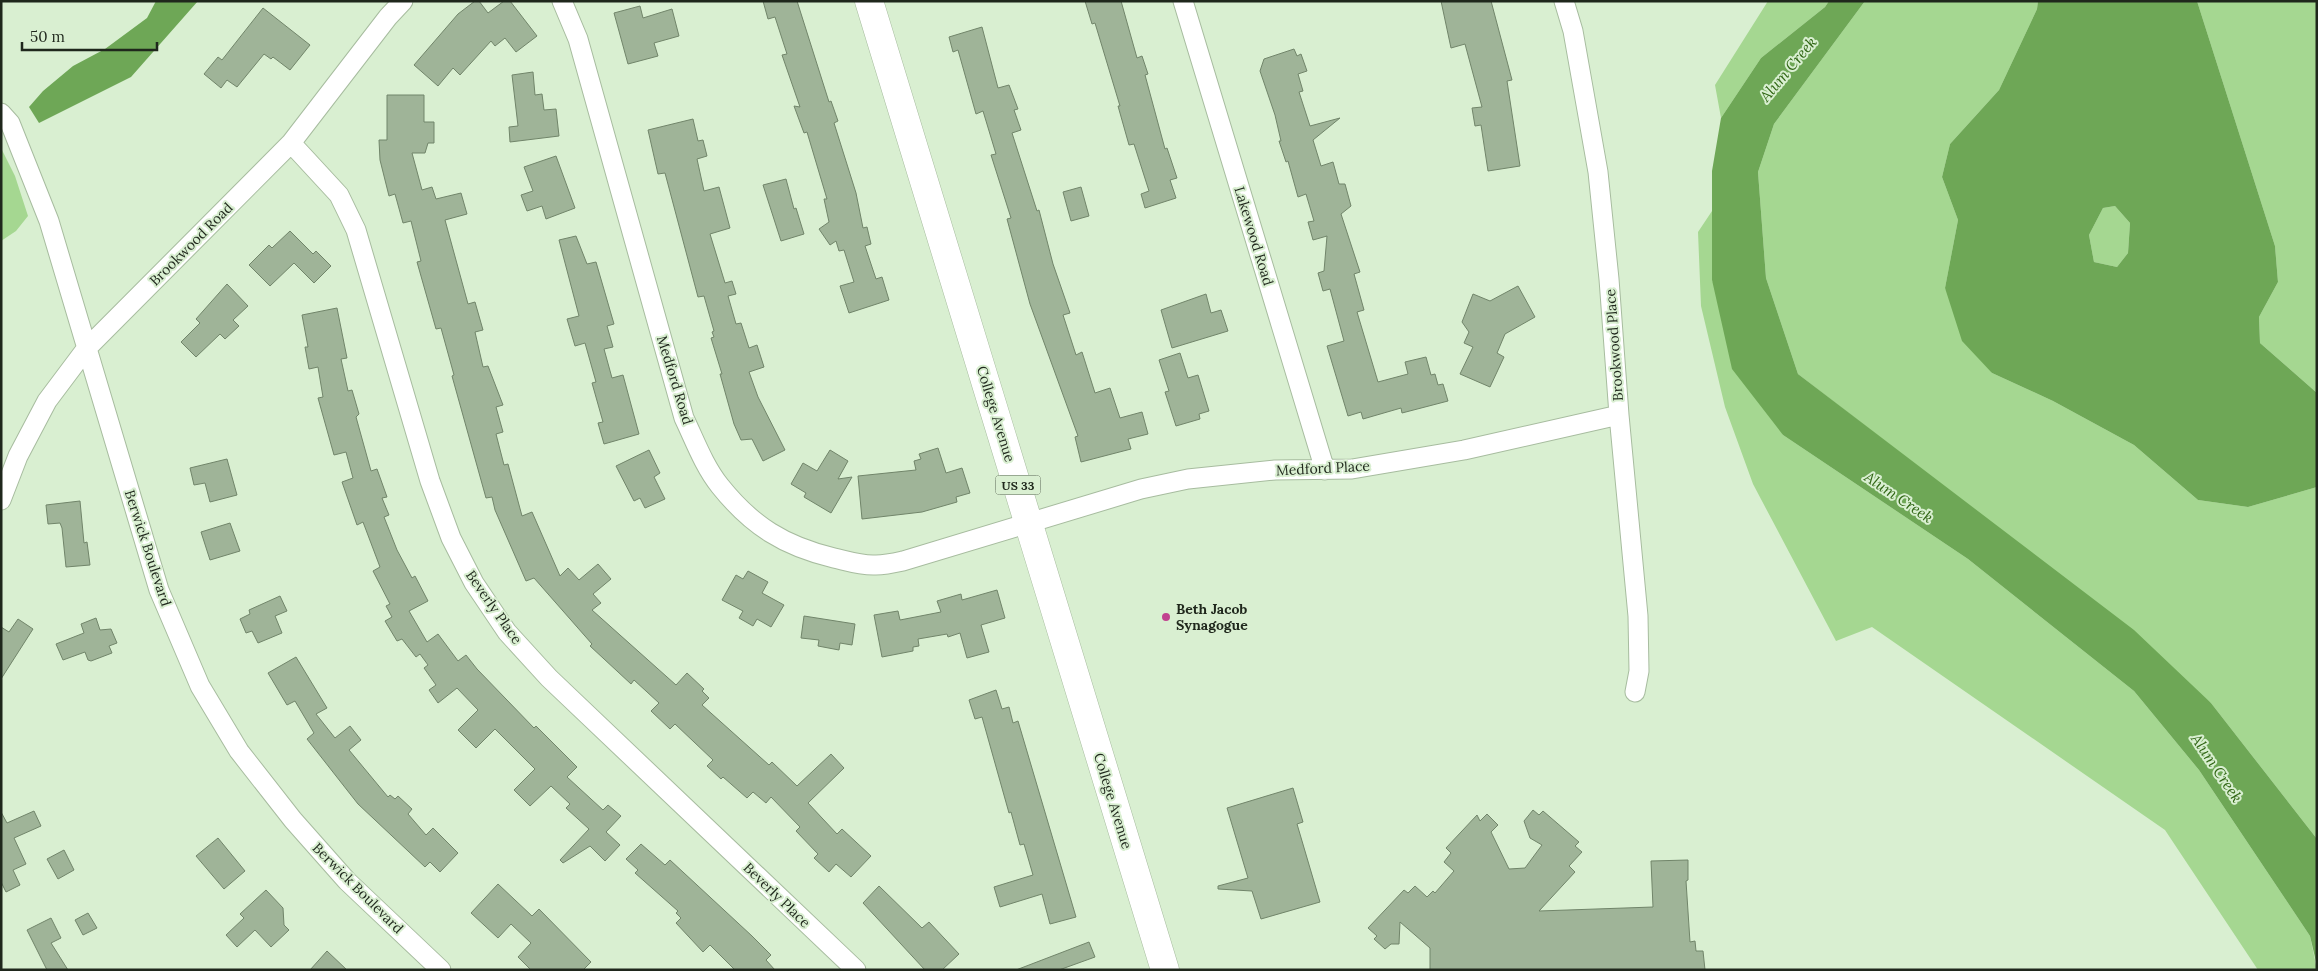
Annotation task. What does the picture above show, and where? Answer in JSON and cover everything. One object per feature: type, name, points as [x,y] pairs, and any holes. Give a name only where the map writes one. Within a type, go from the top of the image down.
[{"type":"main road","name":"College Avenue","points":[[870,1],[1165,970]]},
{"type":"street","name":"Brookwood Road","points":[[1,500],[18,456],[47,401],[86,349],[291,143],[388,17],[403,1]]},
{"type":"street","name":"Medford Road","points":[[562,1],[578,39],[684,418],[701,455],[719,484],[735,502],[752,520],[774,536],[823,555],[875,565],[928,555],[1029,523]]},
{"type":"street","name":"Lakewood Road","points":[[1183,1],[1325,470]]},
{"type":"street","name":"Brookwood Place","points":[[1564,1],[1573,31],[1598,172],[1609,279],[1619,415],[1638,616],[1639,671],[1634,692]]},
{"type":"street","name":"Berwick Boulevard","points":[[1,112],[10,123],[49,221],[159,590],[200,686],[239,751],[293,820],[347,881],[440,970]]},
{"type":"street","name":"Beverly Place","points":[[291,143],[339,195],[356,230],[430,481],[451,538],[474,583],[507,632],[549,678],[856,970]]},
{"type":"street","name":"Medford Place","points":[[1029,523],[1141,489],[1188,478],[1275,470],[1352,469],[1464,450],[1619,415]]},
{"type":"shaded area","points":[[1768,1],[1829,1],[1825,7],[1761,58],[1721,118],[1715,85]]},
{"type":"shaded area","points":[[1865,1],[2038,1],[2037,9],[1999,90],[1950,144],[1942,177],[1958,220],[1945,288],[1992,373],[2053,401],[2134,445],[2198,500],[2248,507],[2317,487],[2317,839],[2211,703],[1925,472],[1798,374],[1766,278],[1758,172],[1774,124]]},
{"type":"shaded area","points":[[2197,1],[2317,1],[2317,393],[2260,343],[2259,317],[2278,282],[2275,246]]},
{"type":"shaded area","points":[[1,148],[15,176],[28,216],[16,231],[1,241]]},
{"type":"shaded area","points":[[2115,206],[2130,223],[2128,253],[2117,267],[2094,262],[2089,235],[2103,208]]},
{"type":"shaded area","points":[[1712,211],[1712,280],[1783,435],[1968,559],[2134,691],[2199,770],[2310,936],[2317,970],[2258,970],[2165,830],[1872,627],[1836,641],[1753,484],[1725,407],[1701,306],[1698,232]]},
{"type":"water","points":[[156,1],[198,1],[131,77],[39,123],[29,107],[43,91],[73,66],[105,49],[147,18]]},
{"type":"water","name":"Alum Creek","points":[[1829,1],[1865,1],[1774,124],[1758,172],[1766,278],[1798,374],[2134,630],[2211,703],[2317,839],[2317,966],[2310,936],[2199,770],[2134,691],[1968,559],[1783,435],[1732,369],[1712,280],[1712,171],[1721,118],[1761,58],[1825,7]]},
{"type":"water","points":[[2038,1],[2197,1],[2275,246],[2278,282],[2259,317],[2260,343],[2317,393],[2317,487],[2248,507],[2198,500],[2134,445],[2053,401],[1992,373],[1962,341],[1945,288],[1958,220],[1942,177],[1950,144],[1999,90],[2037,9]],"holes":[[[2115,206],[2130,223],[2128,253],[2117,267],[2094,262],[2089,235],[2103,208]]]},
{"type":"building","points":[[475,1],[479,1],[488,13],[504,1],[510,1],[537,36],[516,52],[505,38],[495,46],[491,41],[460,75],[453,68],[438,86],[414,65],[458,14]]},
{"type":"building","points":[[763,1],[797,1],[829,102],[831,101],[838,121],[834,123],[856,193],[863,228],[867,227],[871,244],[865,246],[876,279],[882,277],[889,300],[849,313],[840,286],[854,282],[844,250],[839,251],[836,241],[830,245],[819,229],[829,222],[824,199],[827,199],[807,132],[804,133],[794,106],[800,107],[782,55],[787,54],[775,17],[768,19]]},
{"type":"building","points":[[1085,1],[1121,1],[1137,58],[1142,56],[1148,74],[1145,75],[1165,149],[1167,148],[1177,178],[1170,180],[1176,198],[1145,208],[1141,194],[1149,191],[1134,144],[1129,145],[1118,106],[1120,106],[1095,23],[1092,24]]},
{"type":"building","points":[[1441,1],[1491,1],[1512,80],[1507,81],[1520,166],[1488,171],[1481,125],[1475,126],[1472,108],[1482,107],[1465,44],[1451,48]]},
{"type":"building","points":[[640,6],[643,18],[672,9],[679,36],[654,43],[658,56],[628,64],[614,13]]},
{"type":"building","points":[[263,8],[310,45],[290,70],[273,57],[271,59],[264,54],[237,87],[227,80],[221,88],[204,74],[218,57],[222,60]]},
{"type":"building","points":[[982,27],[998,88],[1009,85],[1018,109],[1014,110],[1021,130],[1012,133],[1037,211],[1039,210],[1053,264],[1070,313],[1063,315],[1076,355],[1082,352],[1095,393],[1110,388],[1120,418],[1142,412],[1148,434],[1128,439],[1131,449],[1081,462],[1075,437],[1078,436],[1030,304],[1007,219],[1011,218],[991,155],[996,154],[983,111],[976,114],[958,50],[953,52],[949,37]]},
{"type":"building","points":[[1294,49],[1297,56],[1301,54],[1307,71],[1298,74],[1303,91],[1299,92],[1310,126],[1340,118],[1313,140],[1321,166],[1333,162],[1339,184],[1345,184],[1351,206],[1341,214],[1360,272],[1354,274],[1364,310],[1357,312],[1378,382],[1408,374],[1405,362],[1426,357],[1431,375],[1435,374],[1438,385],[1443,384],[1448,401],[1402,413],[1401,408],[1363,419],[1361,412],[1348,416],[1327,346],[1344,341],[1330,289],[1323,291],[1318,273],[1324,271],[1327,236],[1313,240],[1308,222],[1314,221],[1306,194],[1298,197],[1288,161],[1286,162],[1279,141],[1281,141],[1275,115],[1260,71],[1264,59]]},
{"type":"building","points":[[533,72],[535,95],[542,94],[544,110],[556,109],[559,136],[510,142],[509,127],[518,126],[512,75]]},
{"type":"building","points":[[387,95],[424,95],[424,122],[434,122],[434,143],[428,143],[425,153],[412,153],[422,190],[432,187],[436,199],[461,193],[467,214],[445,220],[468,304],[475,302],[483,330],[475,332],[483,367],[488,366],[503,405],[496,407],[503,432],[496,434],[504,465],[508,464],[522,516],[532,512],[560,576],[568,568],[579,580],[598,564],[611,579],[593,594],[601,603],[592,610],[676,685],[687,673],[704,689],[702,691],[709,698],[702,705],[769,765],[772,762],[797,786],[831,754],[844,768],[808,803],[837,834],[842,829],[871,856],[851,877],[836,864],[829,872],[814,858],[818,854],[796,831],[800,827],[771,797],[766,803],[753,792],[747,798],[723,777],[721,779],[707,766],[713,760],[675,724],[670,729],[651,711],[659,703],[634,680],[631,684],[590,646],[592,644],[534,578],[526,581],[495,510],[492,497],[486,498],[452,376],[454,375],[441,328],[436,329],[417,262],[421,261],[411,221],[403,223],[395,194],[389,196],[380,160],[379,140],[387,140]]},
{"type":"building","points":[[693,119],[698,141],[703,140],[707,156],[697,159],[704,191],[719,187],[730,228],[710,234],[725,283],[732,281],[736,294],[728,296],[736,324],[741,323],[749,348],[757,345],[764,367],[749,372],[758,397],[785,450],[763,461],[752,439],[741,440],[734,424],[711,338],[714,337],[712,332],[714,331],[704,296],[698,297],[665,173],[658,174],[648,130]]},
{"type":"building","points":[[556,156],[575,208],[546,219],[542,206],[527,211],[521,195],[533,191],[524,167]]},
{"type":"building","points":[[786,179],[794,209],[796,208],[804,234],[781,241],[763,185]]},
{"type":"building","points":[[1081,187],[1089,216],[1071,221],[1063,192]]},
{"type":"building","points":[[290,231],[313,254],[316,251],[331,266],[314,283],[294,263],[270,286],[249,265],[269,245],[272,248]]},
{"type":"building","points":[[576,236],[587,264],[596,262],[614,324],[607,326],[613,347],[604,349],[612,378],[623,375],[639,434],[604,444],[598,423],[603,422],[592,383],[596,382],[585,343],[575,346],[567,319],[579,316],[559,240]]},
{"type":"building","points":[[227,284],[248,306],[233,320],[239,326],[225,339],[220,334],[196,357],[181,342],[200,323],[196,319]]},
{"type":"building","points":[[1518,286],[1535,317],[1505,334],[1497,353],[1504,357],[1490,387],[1460,374],[1473,347],[1464,343],[1469,332],[1462,322],[1473,294],[1490,301]]},
{"type":"building","points":[[1206,294],[1211,313],[1221,310],[1228,331],[1172,348],[1161,310]]},
{"type":"building","points":[[337,308],[347,358],[341,359],[348,391],[352,390],[359,414],[356,417],[371,471],[377,469],[387,497],[382,498],[389,515],[384,517],[397,550],[412,578],[415,576],[428,601],[409,611],[427,642],[438,634],[458,661],[466,655],[534,728],[536,726],[577,767],[567,777],[603,810],[608,805],[621,816],[606,832],[620,845],[605,861],[590,846],[563,863],[560,860],[589,829],[566,808],[570,804],[551,786],[530,806],[514,790],[535,769],[495,729],[476,748],[458,730],[478,710],[457,688],[438,703],[429,690],[436,685],[424,668],[428,665],[420,654],[416,657],[402,639],[397,641],[385,621],[392,617],[386,606],[390,604],[373,571],[380,567],[363,522],[357,525],[342,482],[353,478],[346,452],[334,455],[318,398],[323,397],[318,367],[309,369],[305,347],[308,347],[302,315]]},
{"type":"building","points":[[1180,353],[1188,378],[1198,375],[1209,411],[1199,414],[1200,419],[1176,426],[1165,392],[1169,391],[1159,360]]},
{"type":"building","points":[[938,448],[946,473],[962,468],[970,493],[956,497],[957,502],[922,512],[862,519],[858,476],[916,470],[914,461],[921,459],[919,454]]},
{"type":"building","points":[[649,450],[660,473],[654,477],[665,499],[645,508],[640,498],[634,501],[616,466]]},
{"type":"building","points":[[830,450],[848,461],[838,479],[852,477],[831,513],[804,497],[806,493],[791,484],[803,463],[817,471]]},
{"type":"building","points":[[227,459],[237,495],[210,502],[205,483],[194,485],[190,468]]},
{"type":"building","points":[[80,501],[84,543],[87,542],[90,565],[66,567],[62,528],[60,523],[48,524],[46,505]]},
{"type":"building","points":[[230,523],[240,551],[210,560],[201,532]]},
{"type":"building","points":[[748,571],[768,582],[762,593],[784,605],[771,627],[757,619],[753,626],[739,618],[743,611],[722,600],[736,575],[743,579]]},
{"type":"building","points":[[997,590],[1005,618],[981,625],[989,652],[967,658],[960,633],[948,637],[947,634],[918,639],[919,646],[913,647],[913,651],[882,657],[874,615],[898,611],[900,620],[941,612],[937,601],[961,594],[962,600]]},
{"type":"building","points":[[280,596],[287,611],[275,616],[282,633],[258,643],[252,631],[246,633],[240,619],[250,614],[249,610]]},
{"type":"building","points":[[804,616],[855,624],[852,645],[840,643],[839,650],[818,646],[819,640],[801,638]]},
{"type":"building","points":[[96,618],[100,630],[111,629],[117,643],[109,646],[112,653],[91,661],[88,660],[85,652],[63,660],[56,644],[84,633],[81,624]]},
{"type":"building","points":[[18,619],[33,629],[1,679],[1,627],[9,632]]},
{"type":"building","points":[[296,657],[327,708],[316,714],[335,738],[350,726],[361,740],[349,750],[388,797],[390,795],[395,799],[398,796],[412,809],[408,814],[426,835],[433,828],[458,853],[440,872],[430,862],[425,867],[358,804],[307,739],[314,733],[295,701],[287,705],[268,673]]},
{"type":"building","points":[[996,690],[1002,709],[1009,707],[1013,723],[1018,721],[1076,917],[1050,924],[1042,894],[1000,907],[994,887],[1033,875],[1024,844],[1020,845],[1011,812],[1009,813],[982,717],[975,719],[969,700]]},
{"type":"building","points":[[1293,788],[1303,822],[1297,824],[1320,902],[1261,919],[1252,891],[1218,889],[1218,886],[1248,878],[1227,808]]},
{"type":"building","points":[[1533,810],[1539,815],[1543,811],[1579,842],[1575,846],[1582,852],[1569,866],[1575,872],[1539,911],[1653,907],[1651,861],[1688,860],[1688,880],[1686,881],[1690,942],[1695,941],[1696,951],[1703,951],[1705,970],[1430,970],[1430,948],[1400,922],[1399,944],[1391,944],[1385,949],[1374,939],[1377,936],[1368,928],[1404,890],[1408,893],[1415,886],[1427,897],[1433,891],[1435,893],[1454,871],[1444,862],[1451,853],[1446,848],[1477,815],[1480,821],[1487,814],[1498,825],[1491,832],[1509,869],[1525,868],[1542,845],[1530,838],[1524,821]]},
{"type":"building","points":[[34,811],[41,826],[14,838],[26,864],[13,870],[20,885],[6,892],[1,882],[1,812],[7,823]]},
{"type":"building","points":[[218,838],[245,871],[224,889],[196,856]]},
{"type":"building","points":[[641,844],[665,865],[670,860],[752,936],[771,955],[766,960],[775,970],[735,970],[710,945],[703,952],[676,923],[681,918],[676,913],[678,911],[635,873],[638,870],[626,859]]},
{"type":"building","points":[[64,850],[74,870],[58,879],[47,859]]},
{"type":"building","points":[[498,884],[532,916],[539,909],[591,962],[583,970],[531,970],[518,957],[531,943],[511,924],[498,938],[471,913]]},
{"type":"building","points":[[879,886],[922,928],[929,922],[959,954],[942,970],[925,970],[863,903]]},
{"type":"building","points":[[266,890],[283,908],[284,925],[289,930],[271,947],[255,930],[237,947],[226,935],[244,918],[240,914]]},
{"type":"building","points":[[88,913],[97,928],[83,935],[75,920]]},
{"type":"building","points":[[51,918],[61,938],[51,943],[68,970],[47,970],[27,930]]},
{"type":"building","points":[[1089,942],[1095,957],[1059,970],[1016,970]]},
{"type":"building","points":[[327,951],[347,970],[310,970]]},
{"type":"place","name":"Beth Jacob Synagogue","points":[[1166,617]]}]
